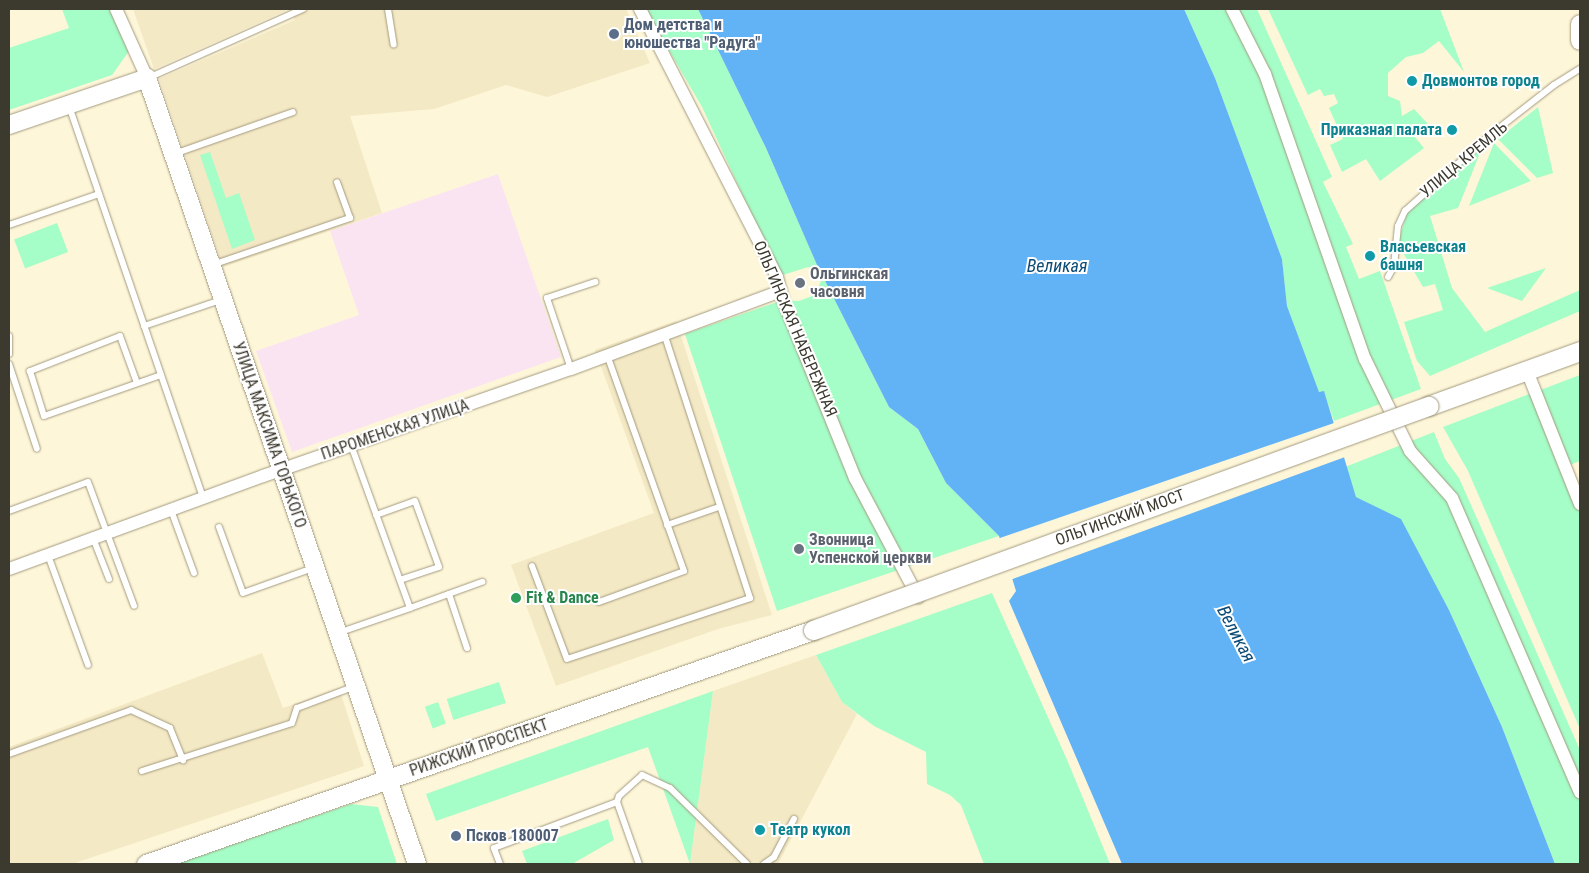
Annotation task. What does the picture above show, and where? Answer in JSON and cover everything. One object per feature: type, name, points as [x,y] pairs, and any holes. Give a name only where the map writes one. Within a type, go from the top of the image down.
[{"type":"main road","points":[[1580,24],[1580,40]]},
{"type":"main road","points":[[9,125],[146,78]]},
{"type":"main road","name":"УЛИЦА МАКСИМА ГОРЬКОГО","points":[[146,78],[417,864]]},
{"type":"main road","points":[[1527,371],[1580,351]]},
{"type":"main road","name":"ОЛЬГИНСКИЙ МОСТ","points":[[813,630],[1527,371]]},
{"type":"main road","name":"РИЖСКИЙ ПРОСПЕКТ","points":[[146,864],[813,630]]},
{"type":"street","name":"УЛИЦА МАКСИМА ГОРЬКОГО","points":[[116,9],[146,78]]},
{"type":"street","name":"ОЛЬГИНСКАЯ НАБЕРЕЖНАЯ","points":[[640,9],[777,277],[855,478],[918,598]]},
{"type":"street","points":[[1232,9],[1265,74],[1365,359],[1410,450],[1452,498],[1580,792]]},
{"type":"street","name":"ПАРОМЕНСКАЯ УЛИЦА","points":[[9,569],[202,498],[571,369],[781,291]]},
{"type":"street","points":[[1527,371],[1580,504]]},
{"type":"lane","points":[[146,78],[303,9]]},
{"type":"lane","points":[[388,9],[394,45]]},
{"type":"lane","name":"УЛИЦА КРЕМЛЬ","points":[[1388,277],[1394,266],[1398,226],[1405,211],[1490,135],[1554,85],[1580,69]]},
{"type":"lane","points":[[68,104],[202,498]]},
{"type":"lane","points":[[173,154],[292,112]]},
{"type":"lane","points":[[211,266],[350,218],[337,182]]},
{"type":"lane","points":[[9,225],[99,194]]},
{"type":"lane","points":[[571,369],[547,298],[595,282]]},
{"type":"lane","points":[[144,326],[222,299]]},
{"type":"lane","points":[[532,566],[567,659],[750,598],[664,334]]},
{"type":"lane","points":[[9,336],[9,354]]},
{"type":"lane","points":[[137,383],[120,336],[30,371],[44,416],[161,375]]},
{"type":"lane","points":[[599,602],[684,571],[607,355]]},
{"type":"lane","points":[[9,364],[38,449]]},
{"type":"lane","points":[[351,445],[410,608]]},
{"type":"lane","points":[[9,511],[88,482],[134,606]]},
{"type":"lane","points":[[376,514],[415,501],[439,567],[400,580]]},
{"type":"lane","points":[[668,525],[719,507]]},
{"type":"lane","points":[[171,510],[194,573]]},
{"type":"lane","points":[[219,527],[243,593],[314,568]]},
{"type":"lane","points":[[94,538],[109,580]]},
{"type":"lane","points":[[48,554],[88,664]]},
{"type":"lane","points":[[337,634],[482,582]]},
{"type":"lane","points":[[449,594],[467,648]]},
{"type":"lane","points":[[142,772],[183,761],[292,723],[297,708],[355,686]]},
{"type":"lane","points":[[9,754],[131,710],[170,728],[183,761]]},
{"type":"lane","points":[[639,864],[617,802],[619,796],[642,775],[670,788],[747,864]]},
{"type":"lane","points":[[500,864],[494,848],[617,802]]},
{"type":"lane","points":[[764,864],[774,857],[794,819]]},
{"type":"shaded area","points":[[133,9],[289,9],[154,69]]},
{"type":"shaded area","points":[[289,9],[626,9],[650,63],[547,97],[506,85],[434,109],[350,116],[382,213],[223,267],[159,79],[295,20]]},
{"type":"shaded area","points":[[498,174],[561,357],[292,452],[256,351],[359,315],[330,231]]},
{"type":"shaded area","points":[[676,321],[772,615],[718,629],[556,686],[511,565],[654,513],[595,350]]},
{"type":"shaded area","points":[[262,653],[283,708],[339,688],[364,766],[72,864],[9,864],[9,747]]},
{"type":"shaded area","points":[[816,655],[842,702],[857,714],[778,864],[690,864],[713,691]]},
{"type":"green space","points":[[62,9],[114,9],[129,51],[112,75],[9,110],[9,48],[69,28]]},
{"type":"green space","points":[[645,9],[698,9],[766,148],[817,265],[889,407],[918,429],[946,483],[999,536],[777,611],[685,334],[783,300],[799,301],[815,295],[821,281],[815,270],[808,267],[780,276],[702,107]]},
{"type":"green space","points":[[1184,9],[1257,9],[1332,177],[1323,182],[1353,244],[1346,247],[1359,279],[1380,271],[1421,389],[1334,421],[1324,392],[1319,393],[1287,306],[1282,259],[1215,78]]},
{"type":"green space","points":[[1268,9],[1440,9],[1464,72],[1439,41],[1423,53],[1406,57],[1388,73],[1388,96],[1400,101],[1402,116],[1414,109],[1428,124],[1414,136],[1424,148],[1380,181],[1366,159],[1342,172],[1330,145],[1343,139],[1329,108],[1338,103],[1334,94],[1324,96],[1320,89],[1308,95]]},
{"type":"green space","points":[[1538,107],[1553,173],[1537,178],[1498,139]]},
{"type":"green space","points":[[1494,143],[1531,181],[1469,206]]},
{"type":"green space","points":[[1482,148],[1458,208],[1430,216],[1452,288],[1485,332],[1580,290],[1580,311],[1430,376],[1417,361],[1404,322],[1443,310],[1435,284],[1423,287],[1398,244],[1407,212]]},
{"type":"green space","points":[[210,152],[226,198],[239,193],[255,240],[232,249],[200,155]]},
{"type":"green space","points":[[57,223],[68,252],[25,268],[14,239]]},
{"type":"green space","points":[[1546,268],[1522,301],[1487,288]]},
{"type":"green space","points":[[1580,375],[1580,461],[1565,467],[1535,392]]},
{"type":"green space","points":[[1532,393],[1580,512],[1580,729],[1468,471],[1443,427]]},
{"type":"green space","points":[[1434,432],[1445,459],[1459,478],[1580,750],[1580,864],[1555,864],[1502,727],[1449,610],[1401,520],[1356,497],[1345,467]]},
{"type":"green space","points":[[992,593],[1068,762],[1110,864],[984,864],[961,805],[950,795],[927,784],[926,752],[874,726],[842,702],[816,655]]},
{"type":"green space","points":[[499,682],[506,703],[453,720],[447,699]]},
{"type":"green space","points":[[713,691],[690,864],[648,747],[436,821],[426,794]]},
{"type":"green space","points":[[438,702],[446,724],[433,728],[425,707]]},
{"type":"green space","points":[[351,804],[378,807],[397,864],[175,864]]},
{"type":"green space","points":[[608,819],[614,840],[572,864],[527,864],[522,851]]},
{"type":"water","name":"Великая","points":[[698,9],[1184,9],[1215,78],[1282,259],[1287,306],[1319,392],[1324,391],[1356,497],[1401,519],[1449,610],[1502,727],[1555,864],[1122,864],[1009,601],[1016,591],[999,536],[946,483],[918,429],[889,407],[817,265],[766,148]]},
{"type":"pier","points":[[1337,422],[1345,457],[1010,580],[997,539]]},
{"type":"place","name":"Дом детства и юношества \"Радуга\"","points":[[614,34]]},
{"type":"place","name":"Довмонтов город","points":[[1412,81]]},
{"type":"place","name":"Приказная палата","points":[[1452,130]]},
{"type":"place","name":"Власьевская башня","points":[[1370,256]]},
{"type":"place","name":"Ольгинская часовня","points":[[800,283]]},
{"type":"place","name":"Звонница Успенской церкви","points":[[799,549]]},
{"type":"place","name":"Fit & Dance","points":[[516,598]]},
{"type":"place","name":"Театр кукол","points":[[760,830]]},
{"type":"place","name":"Псков 180007","points":[[456,836]]}]
